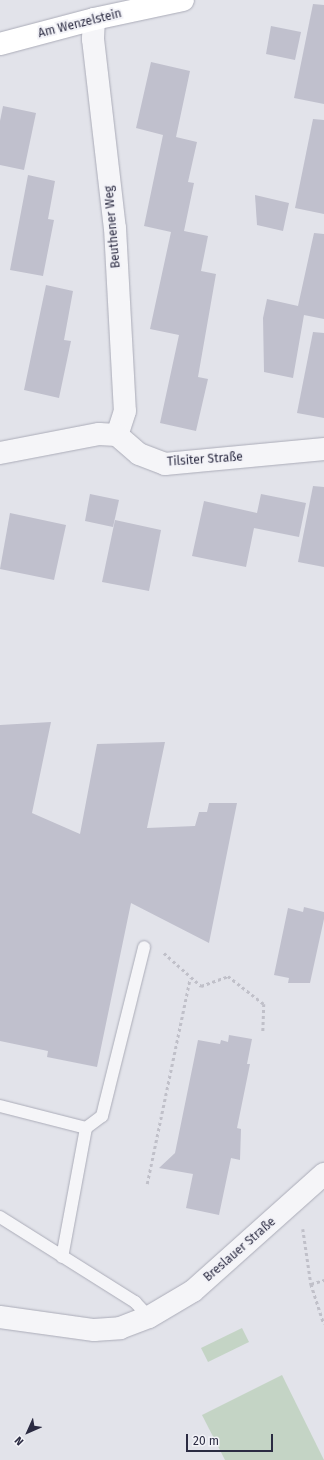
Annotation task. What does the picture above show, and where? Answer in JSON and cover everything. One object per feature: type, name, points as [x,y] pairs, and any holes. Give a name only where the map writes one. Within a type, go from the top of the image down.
[{"type":"street","name":"Am Wenzelstein","points":[[0,44],[94,19],[183,0]]},
{"type":"street","name":"Beuthener Weg","points":[[94,19],[93,40],[115,228],[125,411],[117,435]]},
{"type":"street","name":"Tilsiter Straße","points":[[117,435],[139,454],[165,464],[324,449]]},
{"type":"street","points":[[0,453],[66,439],[117,435]]},
{"type":"street","name":"Breslauer Straße","points":[[0,1317],[94,1330],[120,1328],[149,1318],[193,1291],[299,1198],[324,1174]]},
{"type":"lane","points":[[62,1257],[86,1128],[102,1116],[144,947]]},
{"type":"lane","points":[[0,1106],[86,1128]]},
{"type":"lane","points":[[0,1217],[135,1302],[149,1318]]},
{"type":"path","points":[[144,947],[166,954],[190,978],[201,986],[228,976],[264,1004],[263,1033]]},
{"type":"path","points":[[147,1184],[190,978]]},
{"type":"path","points":[[299,1198],[311,1284],[324,1324]]},
{"type":"path","points":[[311,1284],[324,1280]]},
{"type":"green space","points":[[242,1328],[249,1342],[208,1362],[201,1348]]},
{"type":"green space","points":[[282,1375],[324,1460],[225,1460],[202,1415]]},
{"type":"building","points":[[313,4],[324,5],[324,104],[294,98]]},
{"type":"building","points":[[271,26],[301,32],[295,60],[266,54]]},
{"type":"building","points":[[151,62],[190,71],[176,137],[197,142],[188,182],[194,183],[184,231],[208,236],[201,271],[216,274],[198,377],[208,379],[196,431],[160,423],[179,335],[150,329],[171,232],[144,226],[163,135],[136,128]]},
{"type":"building","points":[[3,106],[36,113],[24,170],[0,165],[0,121]]},
{"type":"building","points":[[313,119],[324,120],[324,214],[295,208]]},
{"type":"building","points":[[28,175],[55,181],[48,219],[54,220],[43,276],[10,270]]},
{"type":"building","points":[[255,195],[289,203],[283,231],[257,225]]},
{"type":"building","points":[[314,233],[324,234],[324,319],[304,315],[293,378],[264,372],[263,318],[267,299],[298,306]]},
{"type":"building","points":[[46,285],[73,291],[64,340],[71,341],[59,398],[24,390]]},
{"type":"building","points":[[313,332],[324,333],[324,418],[297,413]]},
{"type":"building","points":[[313,486],[324,487],[324,567],[298,562]]},
{"type":"building","points":[[90,494],[119,500],[113,527],[85,521]]},
{"type":"building","points":[[261,494],[306,503],[299,537],[254,528],[246,567],[192,556],[204,501],[257,513]]},
{"type":"building","points":[[10,513],[66,525],[54,580],[0,569]]},
{"type":"building","points":[[115,520],[161,530],[149,591],[102,582]]},
{"type":"building","points":[[51,722],[32,813],[80,834],[97,744],[165,742],[147,828],[195,826],[199,812],[207,812],[209,803],[237,803],[209,943],[131,903],[97,1067],[47,1057],[48,1051],[0,1041],[0,725]]},
{"type":"building","points":[[304,907],[324,912],[324,919],[310,983],[288,983],[289,978],[274,975],[288,908],[303,912]]},
{"type":"building","points":[[229,1035],[252,1039],[247,1064],[250,1064],[237,1128],[241,1129],[240,1160],[231,1158],[219,1215],[186,1208],[193,1174],[159,1168],[175,1153],[198,1040],[220,1044],[221,1040],[228,1042]]}]
